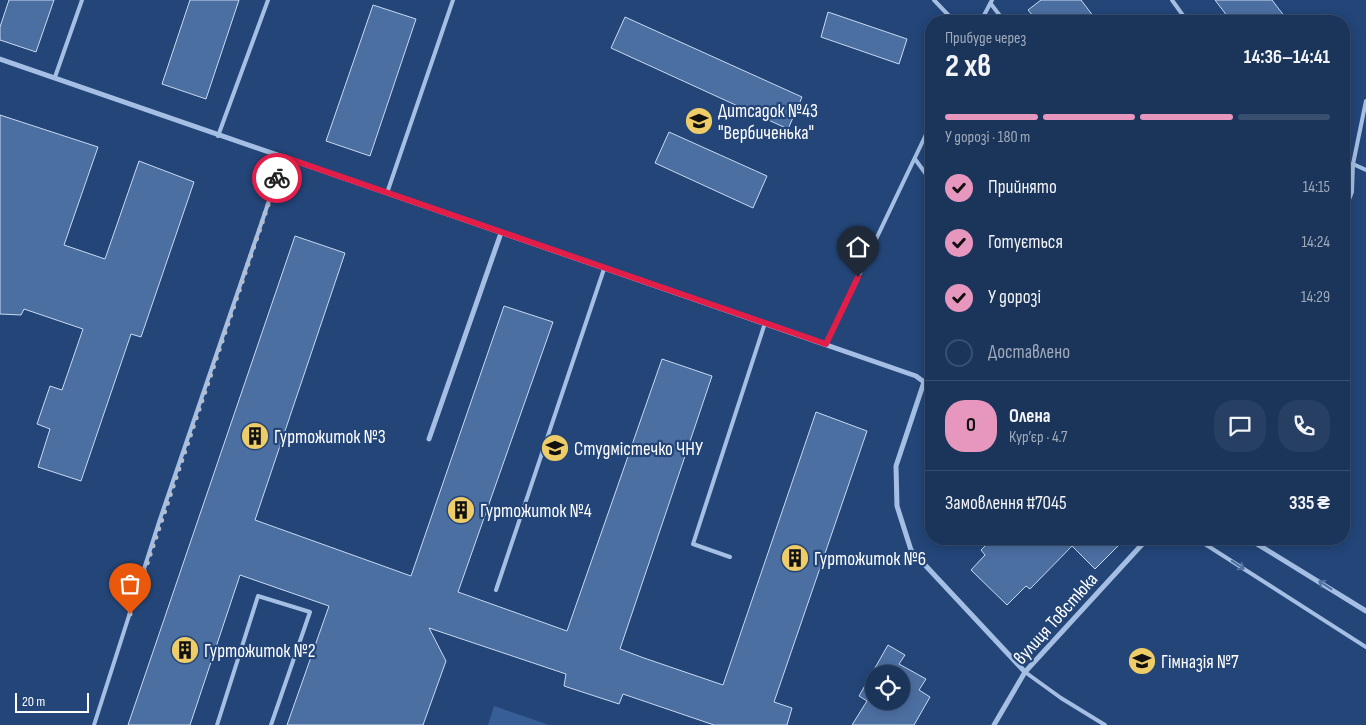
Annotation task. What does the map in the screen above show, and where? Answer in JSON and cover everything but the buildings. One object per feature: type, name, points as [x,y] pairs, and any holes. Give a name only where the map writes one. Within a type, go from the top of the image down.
[{"type":"street","points":[[0,59],[916,376],[924,382],[896,466],[897,506],[911,550],[1025,672]]},
{"type":"street","points":[[429,439],[501,233]]},
{"type":"street","name":"вулиця Товстюка","points":[[994,725],[1025,672],[1141,545]]},
{"type":"street","points":[[1260,545],[1366,611]]},
{"type":"lane","points":[[55,77],[82,0]]},
{"type":"lane","points":[[218,136],[268,0]]},
{"type":"lane","points":[[386,193],[453,0]]},
{"type":"lane","points":[[934,0],[948,15]]},
{"type":"lane","points":[[1172,0],[1183,15]]},
{"type":"lane","points":[[984,15],[991,2],[1000,15]]},
{"type":"lane","points":[[1350,197],[1352,192],[1353,164],[1366,101]]},
{"type":"lane","points":[[826,344],[925,136]]},
{"type":"lane","points":[[94,725],[162,512],[284,157]]},
{"type":"lane","points":[[914,159],[925,173]]},
{"type":"lane","points":[[1350,165],[1353,164],[1366,170]]},
{"type":"lane","points":[[496,590],[604,269]]},
{"type":"lane","points":[[730,557],[693,544],[765,324]]},
{"type":"lane","points":[[1206,545],[1366,648]]},
{"type":"lane","points":[[216,725],[258,596],[310,612],[271,725]]},
{"type":"lane","points":[[1025,672],[1098,723],[1104,725]]},
{"type":"shaded area","points":[[494,706],[549,725],[488,725]]},
{"type":"way so far","points":[[130,614],[159,522],[277,178]]},
{"type":"place","name":"Дитсадок №43 \"Вербиченька\"","points":[[699,121]]},
{"type":"place","name":"Гуртожиток №3","points":[[255,436]]},
{"type":"place","name":"Студмістечко ЧНУ","points":[[555,448]]},
{"type":"place","name":"Гуртожиток №4","points":[[461,510]]},
{"type":"place","name":"Гуртожиток №6","points":[[795,558]]},
{"type":"place","name":"Гуртожиток №2","points":[[185,650]]},
{"type":"place","name":"Гімназія №7","points":[[1142,661]]},
{"type":"route","points":[[277,178],[284,157],[604,269],[826,344],[858,277]]}]
